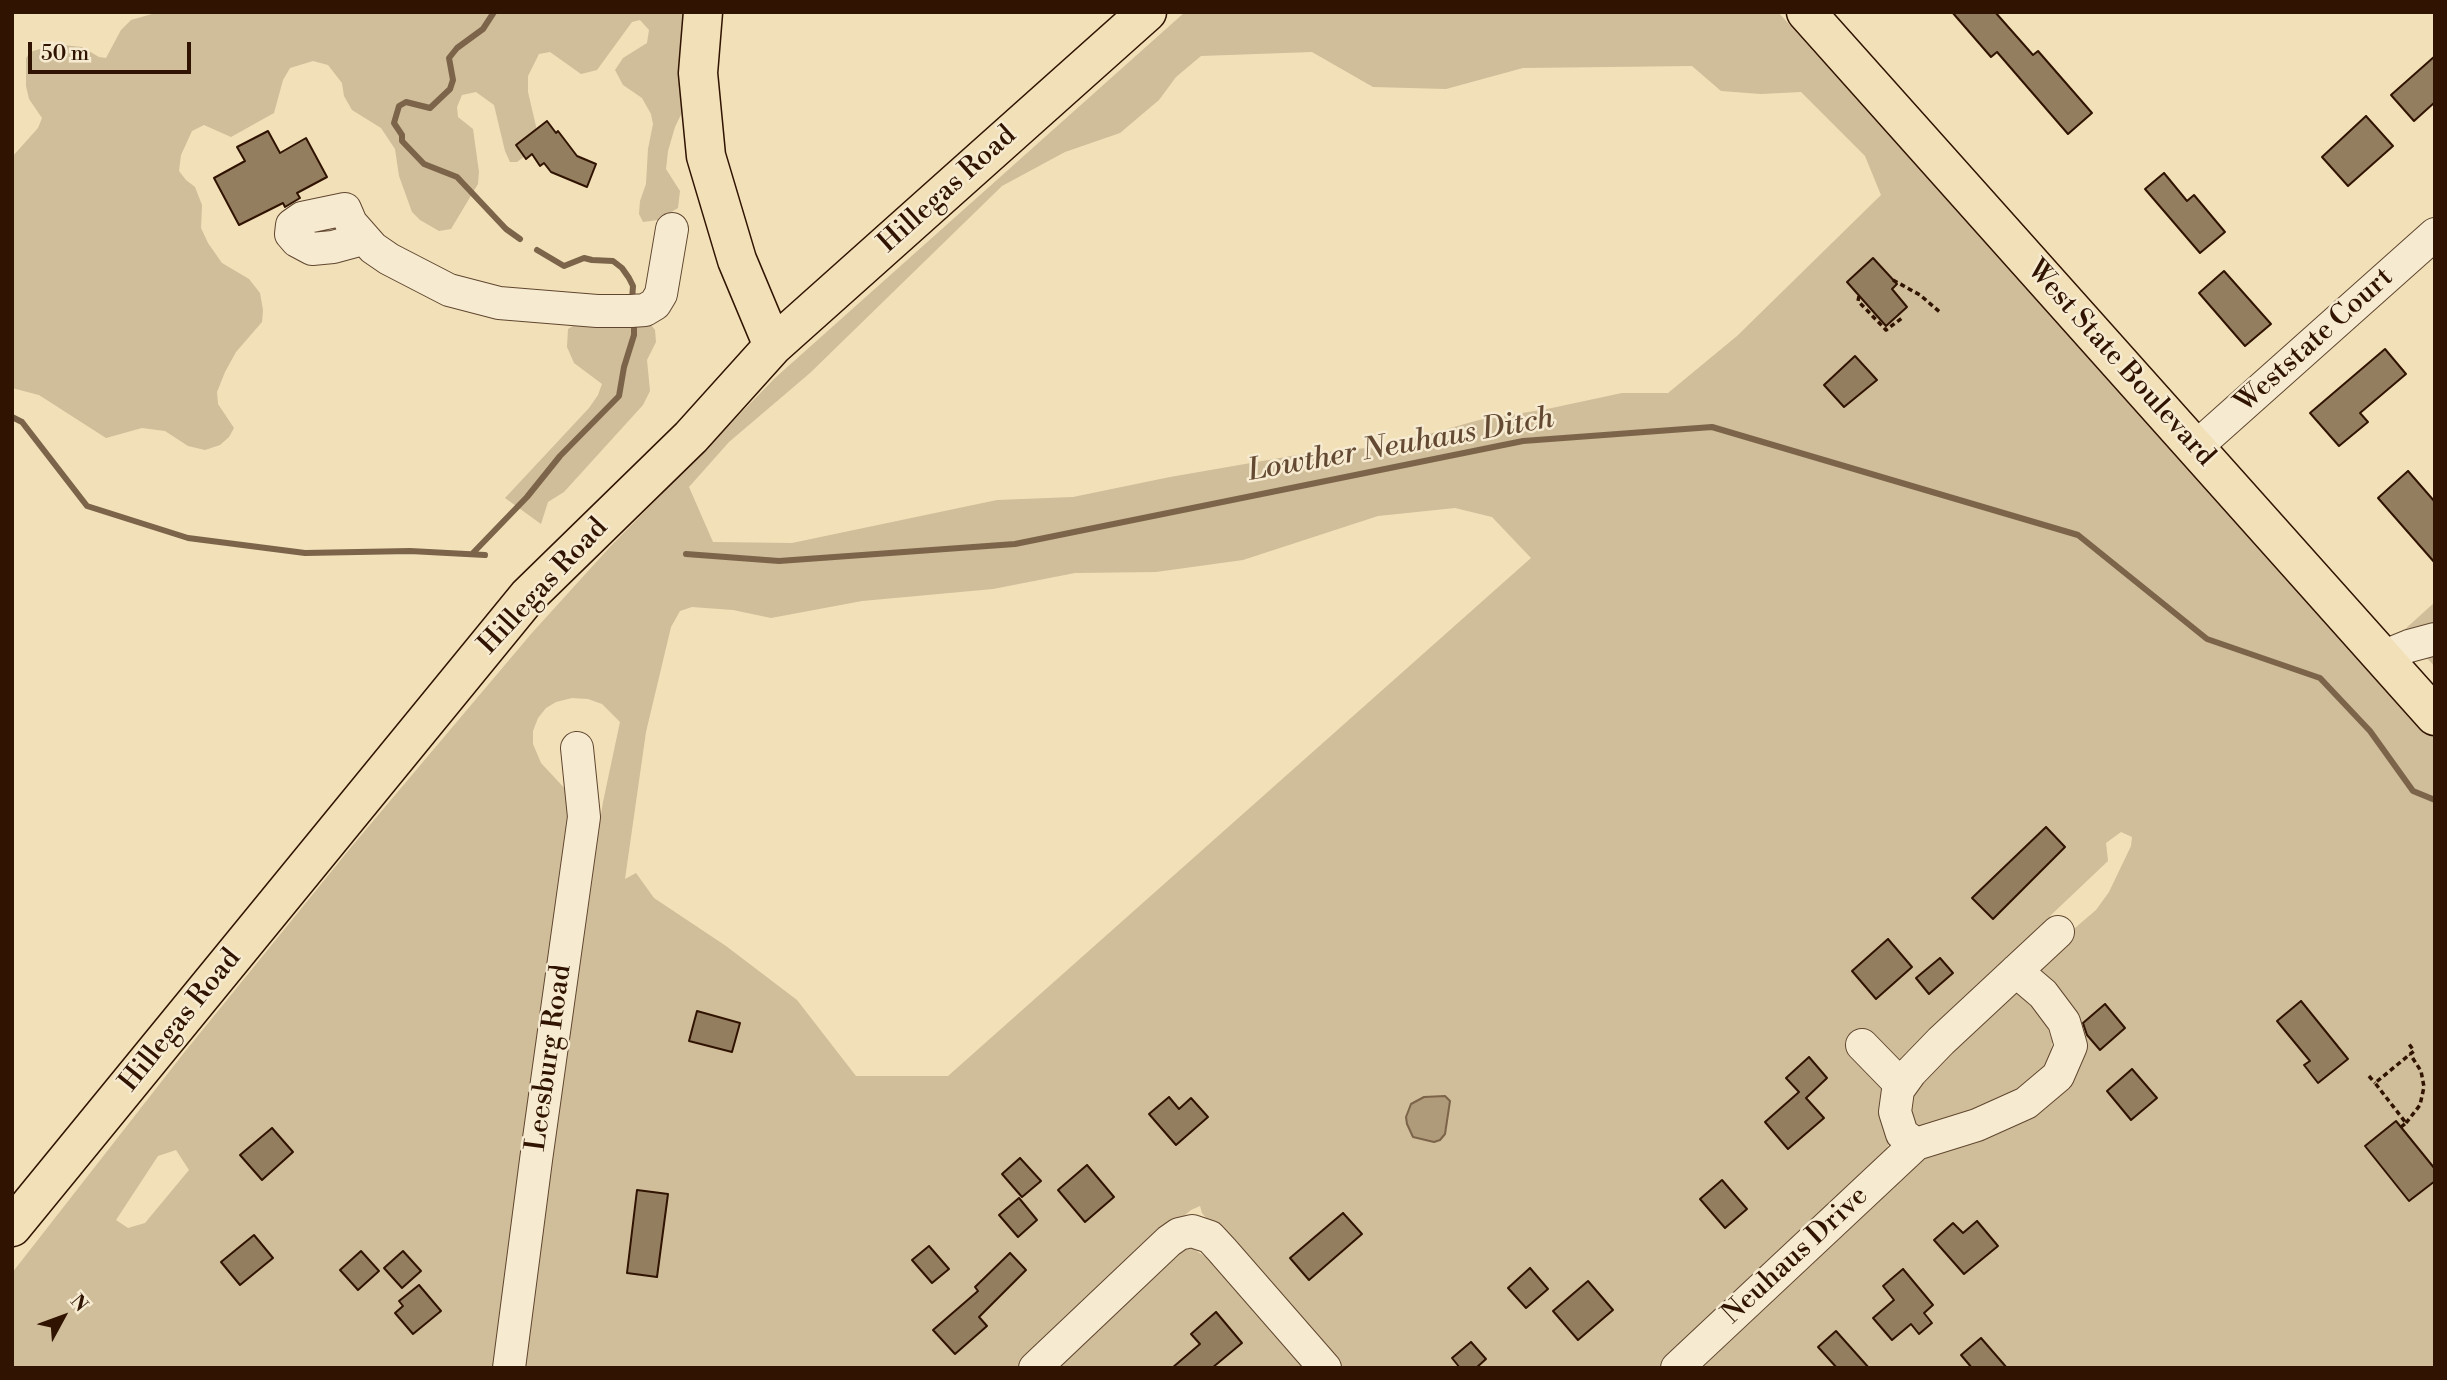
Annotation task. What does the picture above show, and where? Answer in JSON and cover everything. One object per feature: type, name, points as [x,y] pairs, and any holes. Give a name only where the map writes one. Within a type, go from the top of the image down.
[{"type":"main road","points":[[703,12],[698,73],[706,156],[737,260],[773,346]]},
{"type":"main road","name":"Hillegas Road","points":[[12,1227],[528,596],[691,437],[773,346],[1147,12]]},
{"type":"main road","name":"West State Boulevard","points":[[1806,12],[2435,716]]},
{"type":"street","points":[[355,241],[333,247],[312,248],[297,241],[291,234],[292,225],[302,218],[345,209],[352,223],[373,248],[449,290],[499,303],[631,311],[645,310],[655,304],[661,294],[673,229]]},
{"type":"street","name":"Weststate Court","points":[[2195,448],[2435,234]]},
{"type":"street","points":[[2382,657],[2435,639]]},
{"type":"street","name":"Leesburg Road","points":[[509,1368],[584,817],[577,748]]},
{"type":"street","points":[[1916,1144],[1902,1134],[1895,1112],[1901,1085],[1941,1041],[2058,932]]},
{"type":"street","name":"Neuhaus Drive","points":[[1677,1368],[1916,1144],[1977,1125],[2026,1103],[2058,1076],[2071,1045],[2064,1022],[2043,994],[2016,971]]},
{"type":"street","points":[[1862,1045],[1901,1085]]},
{"type":"street","points":[[1035,1368],[1169,1241],[1179,1234],[1192,1231],[1210,1237],[1325,1368]]},
{"type":"path","points":[[1893,280],[1920,295],[1941,313]]},
{"type":"path","points":[[1859,296],[1858,301],[1886,330],[1902,318]]},
{"type":"path","points":[[2375,1083],[2414,1051],[2409,1044]]},
{"type":"path","points":[[2401,1127],[2420,1105],[2424,1087],[2421,1071],[2410,1054]]},
{"type":"path","points":[[2369,1076],[2406,1123]]},
{"type":"shaded area","points":[[159,12],[687,12],[691,94],[675,127],[666,169],[680,191],[678,208],[658,220],[643,222],[639,214],[646,184],[653,124],[642,98],[623,85],[615,70],[623,58],[647,43],[649,30],[640,20],[632,22],[597,70],[581,74],[550,52],[539,54],[528,76],[528,92],[539,139],[536,148],[517,162],[510,162],[505,151],[494,105],[476,92],[462,95],[457,107],[458,117],[473,129],[478,184],[451,229],[439,231],[412,212],[399,176],[395,149],[381,128],[352,110],[344,96],[342,83],[328,65],[313,61],[290,68],[283,80],[274,113],[231,137],[204,125],[192,131],[181,155],[179,171],[195,187],[202,205],[201,228],[208,243],[222,263],[249,279],[260,293],[262,322],[236,352],[217,392],[218,404],[234,428],[220,445],[205,450],[188,446],[165,431],[142,428],[106,438],[39,395],[12,388],[12,157],[38,128],[42,118],[29,99],[26,86],[26,58],[30,52],[63,45],[82,47],[106,58],[121,30],[131,20]]},
{"type":"shaded area","points":[[1185,12],[1778,12],[1954,207],[1961,207],[2435,734],[2435,1368],[1688,1368],[1907,1163],[1960,1141],[2062,1055],[2027,969],[2096,910],[2109,892],[2131,846],[2132,837],[2121,832],[2106,843],[2108,861],[2050,916],[2056,924],[1940,1026],[1889,1141],[1883,1168],[1663,1368],[522,1368],[561,1065],[603,802],[620,722],[602,704],[588,699],[572,698],[546,708],[533,731],[533,744],[541,763],[568,792],[571,812],[497,1368],[12,1368],[12,1273],[183,1054],[352,846],[531,634],[608,549],[775,378]],"holes":[[[1312,52],[1373,87],[1446,89],[1523,68],[1692,66],[1721,91],[1761,94],[1801,92],[1865,156],[1881,195],[1737,336],[1668,393],[1622,393],[1479,420],[1386,446],[1297,455],[1073,497],[997,500],[792,543],[713,542],[689,487],[729,442],[810,373],[1002,186],[1065,152],[1120,133],[1159,100],[1176,77],[1201,56]],[[1455,508],[1492,517],[1531,558],[948,1076],[856,1076],[797,1000],[726,946],[654,898],[636,873],[625,879],[646,732],[671,627],[680,611],[692,607],[733,610],[771,618],[862,601],[993,589],[1075,573],[1156,572],[1243,560],[1378,516]],[[1406,1117],[1446,1119],[1445,1134],[1413,1137]],[[176,1150],[189,1170],[145,1223],[128,1228],[116,1220],[158,1156]],[[1200,1206],[1211,1224],[1214,1262],[1190,1247],[1165,1254],[1150,1244],[1191,1210]]]},
{"type":"shaded area","points":[[648,321],[655,330],[656,342],[647,360],[650,391],[643,405],[564,492],[548,502],[541,524],[505,498],[589,408],[602,384],[574,363],[567,347],[568,329],[576,324]]},
{"type":"shaded area","points":[[2435,602],[2435,667],[2403,631]]},
{"type":"shaded area","points":[[2009,990],[2021,995],[2046,1023],[2052,1041],[2051,1057],[2043,1077],[1994,1112],[1914,1128],[1907,1091]]},
{"type":"shaded area","points":[[1445,1096],[1450,1101],[1445,1134],[1434,1142],[1413,1137],[1406,1117],[1411,1104],[1424,1097]]},
{"type":"building","points":[[1952,12],[1995,12],[2033,55],[2038,51],[2092,113],[2068,134],[1997,52],[1991,57]]},
{"type":"building","points":[[2435,56],[2435,102],[2414,121],[2391,95]]},
{"type":"building","points":[[2366,116],[2393,146],[2348,186],[2322,157]]},
{"type":"building","points":[[547,121],[577,156],[596,164],[587,187],[551,172],[544,163],[540,166],[532,154],[526,159],[516,145]]},
{"type":"building","points":[[268,131],[280,153],[306,138],[327,177],[297,193],[300,198],[285,207],[283,203],[239,225],[214,178],[245,161],[237,147]]},
{"type":"building","points":[[2164,173],[2187,201],[2194,195],[2225,232],[2200,253],[2145,189]]},
{"type":"building","points":[[1873,258],[1897,284],[1892,289],[1907,307],[1886,326],[1847,282]]},
{"type":"building","points":[[2224,271],[2271,324],[2245,346],[2199,293]]},
{"type":"building","points":[[2385,349],[2406,374],[2360,413],[2368,422],[2339,446],[2310,413]]},
{"type":"building","points":[[1855,356],[1877,380],[1844,407],[1824,385]]},
{"type":"building","points":[[2408,471],[2435,502],[2435,563],[2378,498]]},
{"type":"building","points":[[2046,827],[2065,847],[1993,919],[1972,898]]},
{"type":"building","points":[[1888,939],[1912,967],[1876,999],[1852,971]]},
{"type":"building","points":[[1940,958],[1953,973],[1929,994],[1916,978]]},
{"type":"building","points":[[2301,1001],[2348,1059],[2318,1083],[2304,1065],[2310,1061],[2277,1021]]},
{"type":"building","points":[[2105,1004],[2125,1028],[2100,1050],[2087,1035],[2083,1023]]},
{"type":"building","points":[[697,1011],[740,1023],[732,1052],[689,1041]]},
{"type":"building","points":[[1809,1057],[1827,1078],[1806,1098],[1824,1118],[1788,1149],[1765,1122],[1799,1092],[1786,1078]]},
{"type":"building","points":[[2132,1069],[2157,1098],[2131,1120],[2107,1091]]},
{"type":"building","points":[[1169,1097],[1179,1109],[1191,1098],[1208,1117],[1176,1145],[1149,1114]]},
{"type":"building","points":[[2396,1121],[2435,1169],[2435,1181],[2409,1201],[2365,1146]]},
{"type":"building","points":[[272,1128],[293,1152],[262,1180],[240,1155]]},
{"type":"building","points":[[1020,1158],[1041,1181],[1022,1197],[1002,1174]]},
{"type":"building","points":[[1087,1165],[1114,1197],[1085,1222],[1058,1190]]},
{"type":"building","points":[[1722,1180],[1747,1209],[1725,1228],[1700,1199]]},
{"type":"building","points":[[637,1190],[668,1194],[657,1277],[627,1273]]},
{"type":"building","points":[[1019,1198],[1037,1220],[1018,1237],[999,1215]]},
{"type":"building","points":[[1343,1213],[1362,1234],[1309,1280],[1290,1258]]},
{"type":"building","points":[[1977,1221],[1998,1246],[1964,1274],[1934,1240],[1953,1223],[1963,1233]]},
{"type":"building","points":[[254,1235],[273,1258],[240,1285],[221,1262]]},
{"type":"building","points":[[929,1246],[949,1269],[932,1283],[912,1260]]},
{"type":"building","points":[[361,1251],[379,1271],[358,1290],[340,1270]]},
{"type":"building","points":[[403,1251],[421,1271],[402,1288],[384,1268]]},
{"type":"building","points":[[1010,1253],[1026,1270],[979,1317],[987,1326],[955,1354],[933,1330],[978,1291],[975,1287]]},
{"type":"building","points":[[1530,1268],[1548,1289],[1526,1308],[1508,1288]]},
{"type":"building","points":[[1903,1269],[1933,1305],[1924,1313],[1932,1323],[1919,1334],[1911,1324],[1892,1340],[1873,1318],[1894,1300],[1883,1286]]},
{"type":"building","points":[[1588,1281],[1613,1310],[1578,1340],[1553,1311]]},
{"type":"building","points":[[419,1285],[441,1311],[413,1334],[395,1313],[403,1306],[399,1301]]},
{"type":"building","points":[[1216,1312],[1242,1343],[1212,1368],[1172,1368],[1200,1344],[1191,1334]]},
{"type":"building","points":[[1836,1331],[1869,1368],[1837,1368],[1818,1347]]},
{"type":"building","points":[[1981,1338],[2007,1368],[1972,1368],[1961,1355]]},
{"type":"building","points":[[1471,1342],[1486,1359],[1476,1368],[1460,1368],[1452,1358]]},
{"type":"waterway","points":[[494,12],[483,29],[457,48],[449,58],[453,80],[450,89],[430,108],[406,102],[399,106],[394,123],[402,135],[402,141],[424,164],[457,177],[506,229],[520,239]]},
{"type":"waterway","points":[[537,250],[564,266],[584,258],[613,261],[622,268],[633,286],[632,300]]},
{"type":"waterway","points":[[472,554],[527,497],[560,456],[619,396],[634,335],[634,320]]},
{"type":"waterway","name":"Lowther Neuhaus Ditch","points":[[12,417],[22,422],[87,506],[188,538],[305,553],[410,551],[485,555]]},
{"type":"waterway","name":"Lowther Neuhaus Ditch","points":[[686,554],[779,561],[1015,544],[1523,441],[1712,427],[2078,535],[2207,639],[2320,678],[2370,731],[2413,791],[2435,800]]}]
